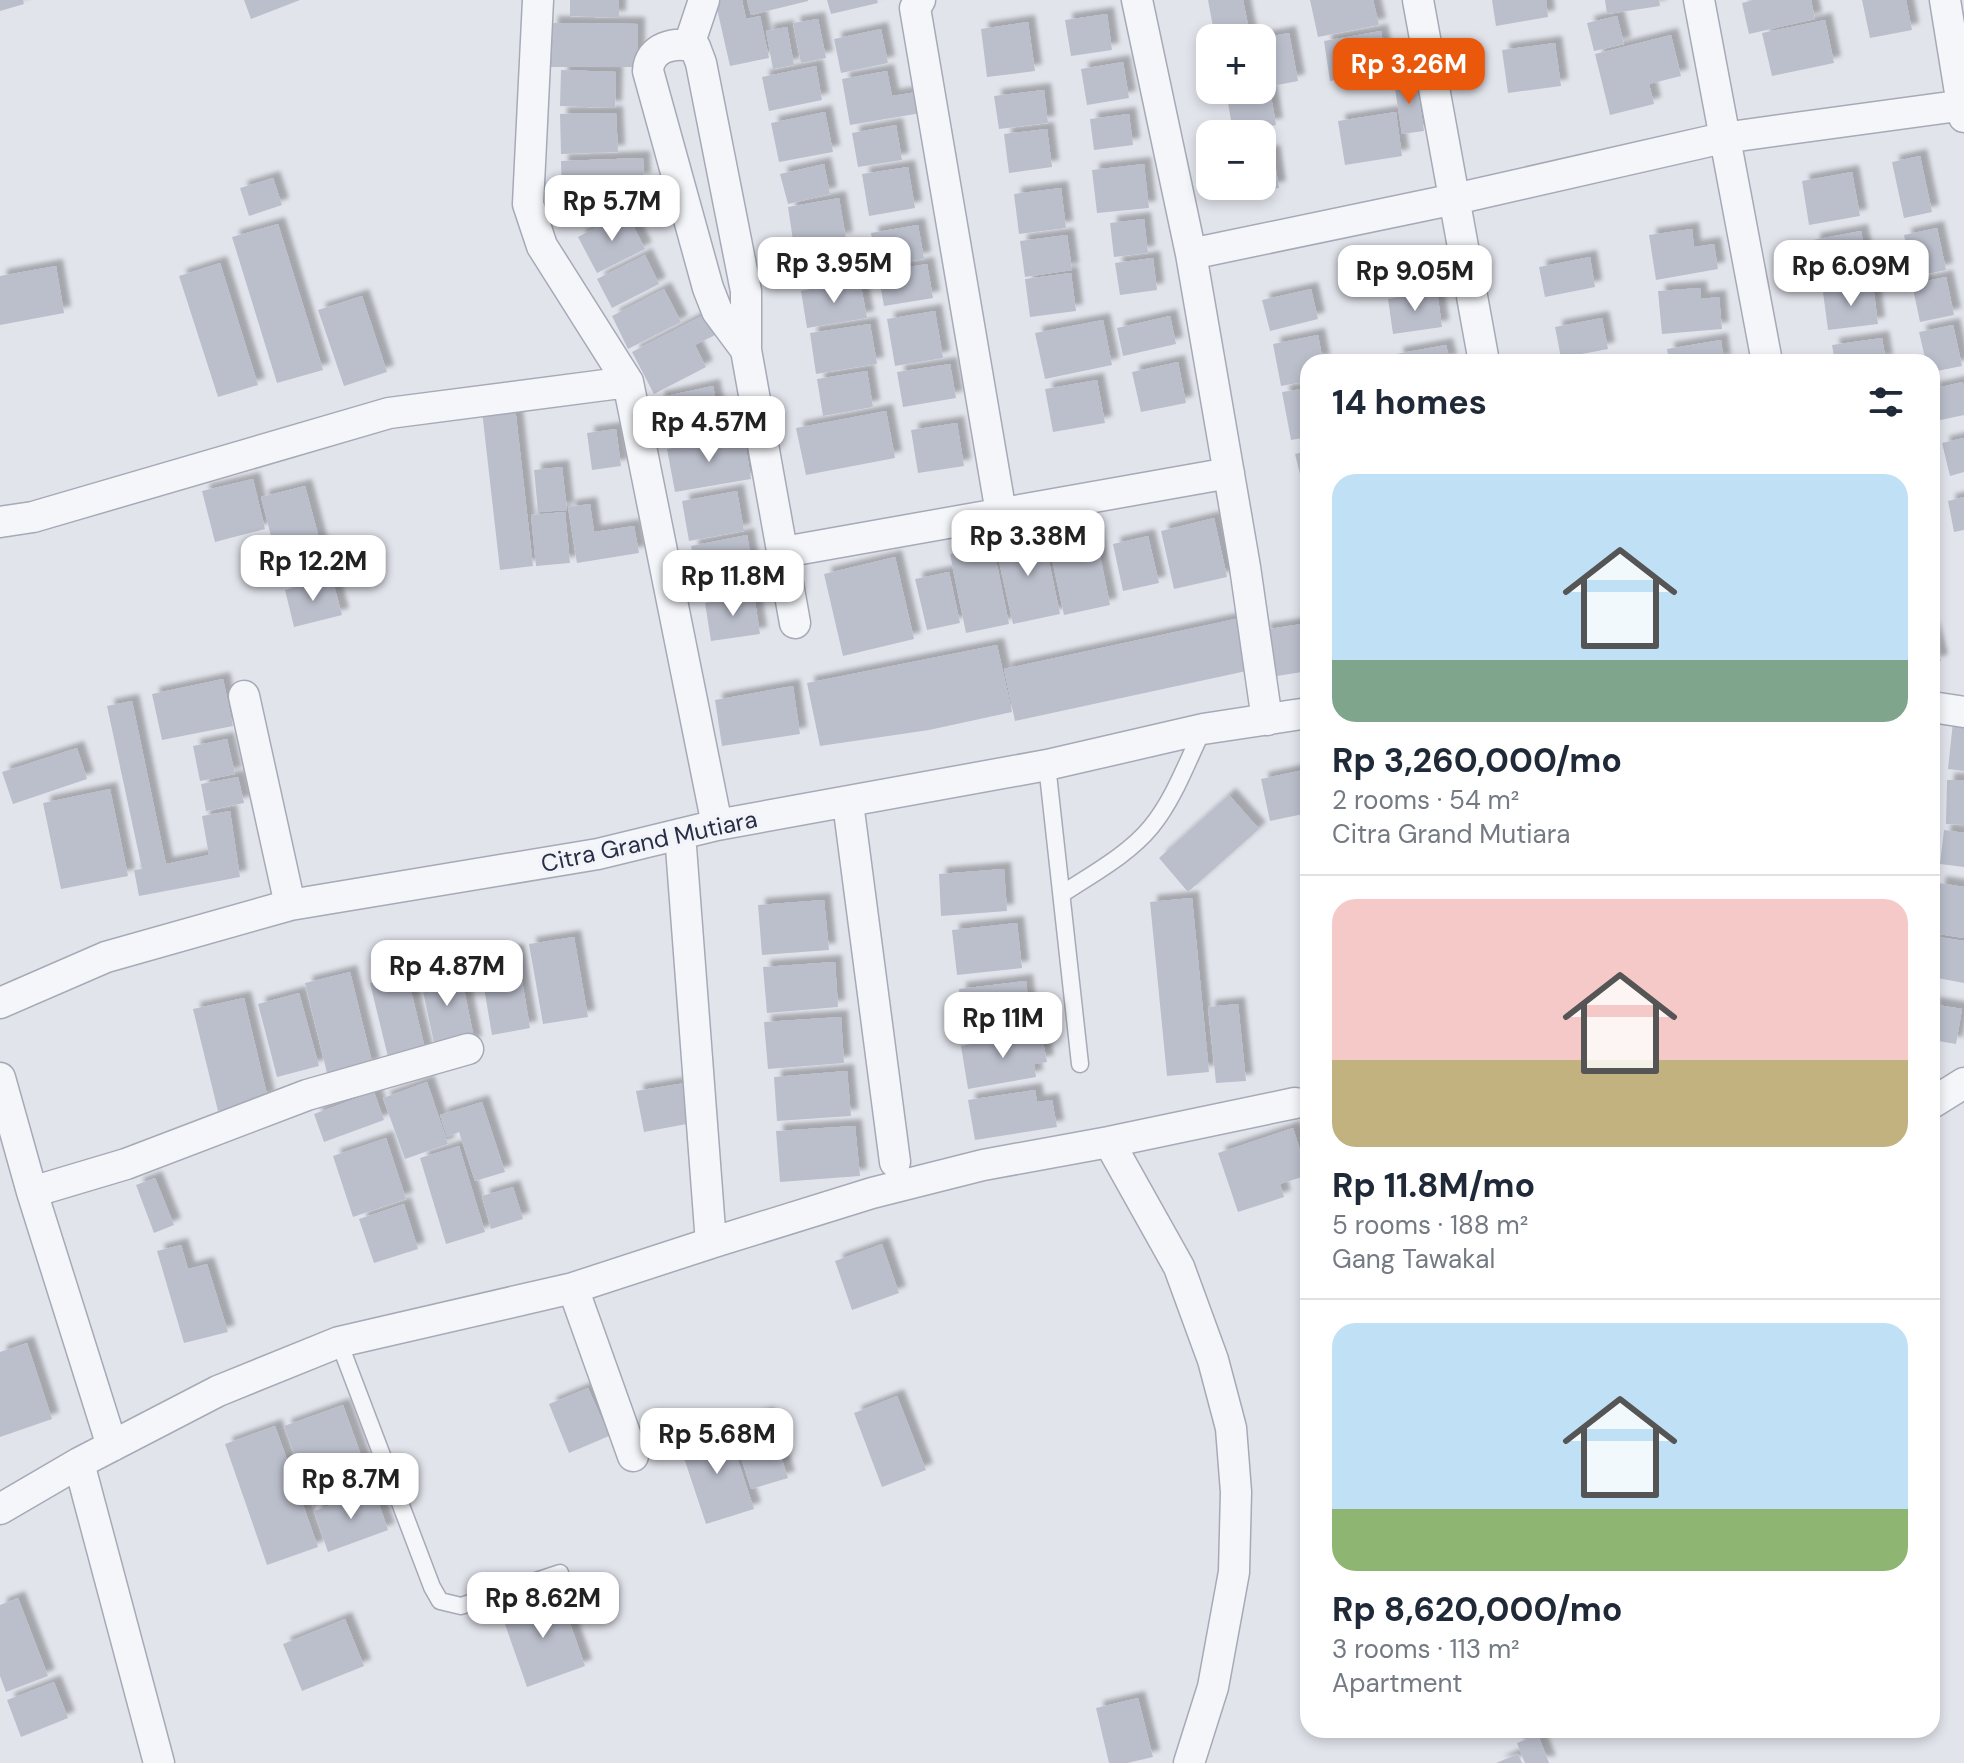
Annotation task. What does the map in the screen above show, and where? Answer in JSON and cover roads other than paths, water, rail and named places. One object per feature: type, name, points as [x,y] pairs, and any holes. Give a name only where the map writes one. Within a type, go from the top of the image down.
[{"type":"street","points":[[538,0],[528,204],[542,246],[628,382],[717,825]]},
{"type":"street","points":[[689,45],[704,0]]},
{"type":"street","points":[[920,0],[915,8],[1001,513]]},
{"type":"street","points":[[1137,0],[1191,254],[1267,720]]},
{"type":"street","points":[[1418,0],[1483,354]]},
{"type":"street","points":[[1699,0],[1765,354]]},
{"type":"street","points":[[1191,254],[1455,199],[1723,138],[1963,109],[1945,0]]},
{"type":"street","points":[[746,350],[717,311],[708,288],[648,71],[654,52],[671,46],[689,45],[698,52],[746,291],[746,350],[795,623]]},
{"type":"street","points":[[0,522],[33,517],[389,413],[628,382]]},
{"type":"street","points":[[784,552],[1229,473]]},
{"type":"street","points":[[244,696],[290,905]]},
{"type":"street","points":[[1940,708],[1964,712]]},
{"type":"street","name":"Citra Grand Mutiara","points":[[0,1003],[106,957],[290,905],[598,854],[717,825],[1047,765],[1203,729],[1300,714]]},
{"type":"street","points":[[848,803],[895,1162]]},
{"type":"street","points":[[680,834],[711,1243]]},
{"type":"street","points":[[32,1192],[126,1164],[307,1095],[468,1049]]},
{"type":"street","points":[[0,1078],[32,1192],[112,1446]]},
{"type":"street","points":[[1940,1098],[1964,1083]]},
{"type":"street","points":[[0,1509],[79,1463],[218,1391],[339,1342],[573,1288],[872,1193],[969,1169],[1295,1103]]},
{"type":"street","points":[[1109,1142],[1179,1267],[1213,1360],[1231,1428],[1236,1492],[1234,1572],[1213,1687],[1189,1763]]},
{"type":"street","points":[[573,1288],[633,1456]]},
{"type":"street","points":[[79,1463],[159,1763]]},
{"type":"lane","points":[[1062,894],[1128,849],[1149,830],[1164,808],[1203,729]]},
{"type":"lane","points":[[1047,765],[1080,1064]]},
{"type":"lane","points":[[339,1342],[440,1601],[461,1606],[560,1573]]}]
